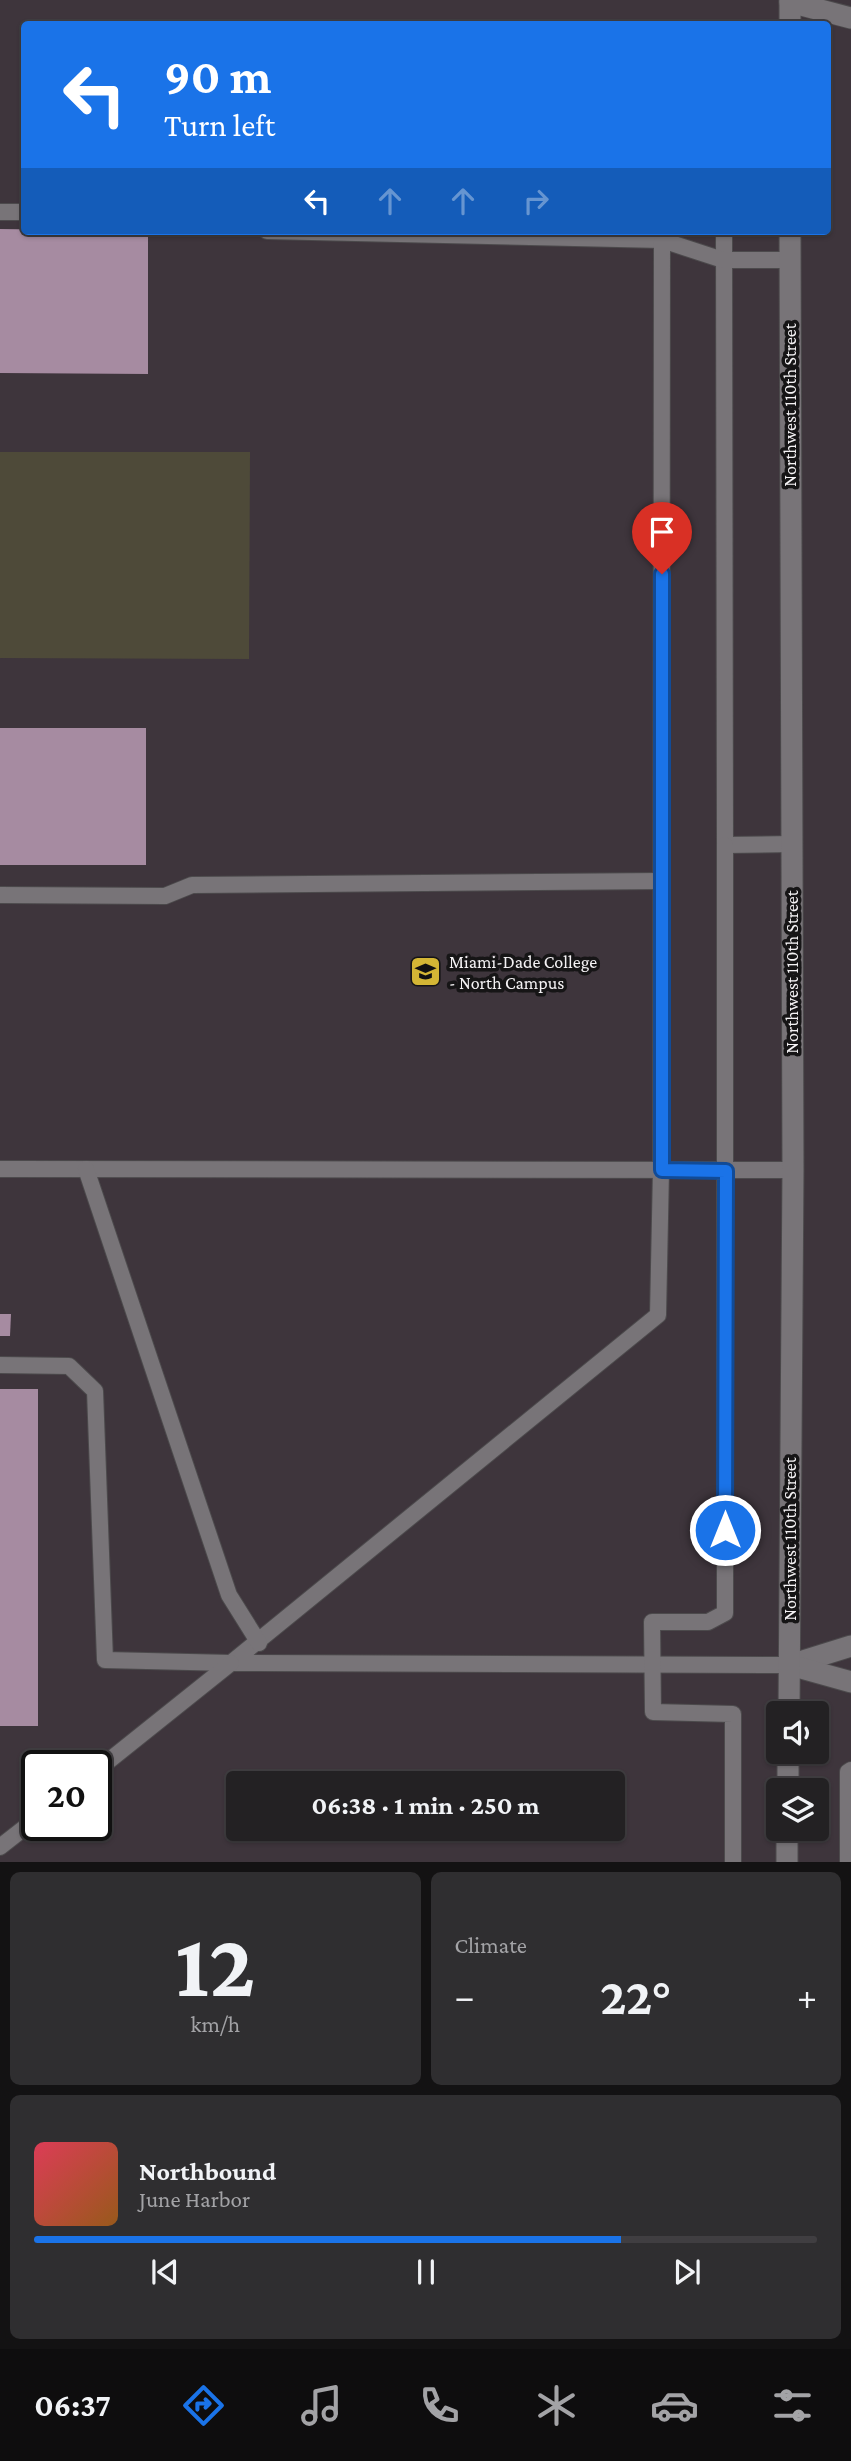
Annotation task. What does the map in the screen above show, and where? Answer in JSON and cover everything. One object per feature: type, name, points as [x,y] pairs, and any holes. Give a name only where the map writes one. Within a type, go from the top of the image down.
[{"type":"street","points":[[790,21],[789,1],[851,18]]},
{"type":"street","name":"Northwest 110th Street","points":[[789,1701],[793,1170],[790,235]]},
{"type":"street","points":[[790,1665],[851,1646]]},
{"type":"street","points":[[790,1665],[851,1682]]},
{"type":"street","points":[[787,1862],[788,1841]]},
{"type":"lane","points":[[0,212],[21,212]]},
{"type":"lane","points":[[584,235],[663,236],[723,260],[790,260]]},
{"type":"lane","points":[[724,235],[725,1613],[708,1622],[652,1622],[651,1664],[653,1713],[733,1714],[733,1862]]},
{"type":"lane","points":[[112,1759],[259,1643],[658,1315],[662,1170],[663,236]]},
{"type":"lane","points":[[725,845],[792,844]]},
{"type":"lane","points":[[0,895],[165,896],[192,885],[662,881]]},
{"type":"lane","points":[[0,1168],[793,1170]]},
{"type":"lane","points":[[86,1169],[229,1595],[259,1643]]},
{"type":"lane","points":[[0,1365],[69,1366],[95,1391],[105,1660],[790,1665]]},
{"type":"lane","points":[[848,1862],[848,1772],[851,1770]]},
{"type":"lane","points":[[0,1847],[21,1831]]},
{"type":"shaded area","name":"Miami-Dade College - North Campus","points":[[0,0],[851,0],[851,1862],[0,1862]]},
{"type":"shaded area","points":[[0,452],[250,452],[249,659],[0,658]]},
{"type":"building","points":[[0,229],[21,229],[21,235],[148,235],[148,374],[0,373]]},
{"type":"building","points":[[0,728],[146,728],[146,865],[0,865]]},
{"type":"building","points":[[0,1314],[11,1314],[10,1336],[0,1336]]},
{"type":"building","points":[[0,1389],[38,1389],[38,1726],[0,1726]]},
{"type":"place","name":"Miami-Dade College - North Campus","points":[[426,972]]},
{"type":"route","points":[[662,574],[662,1170],[726,1171],[725,1530]]}]
